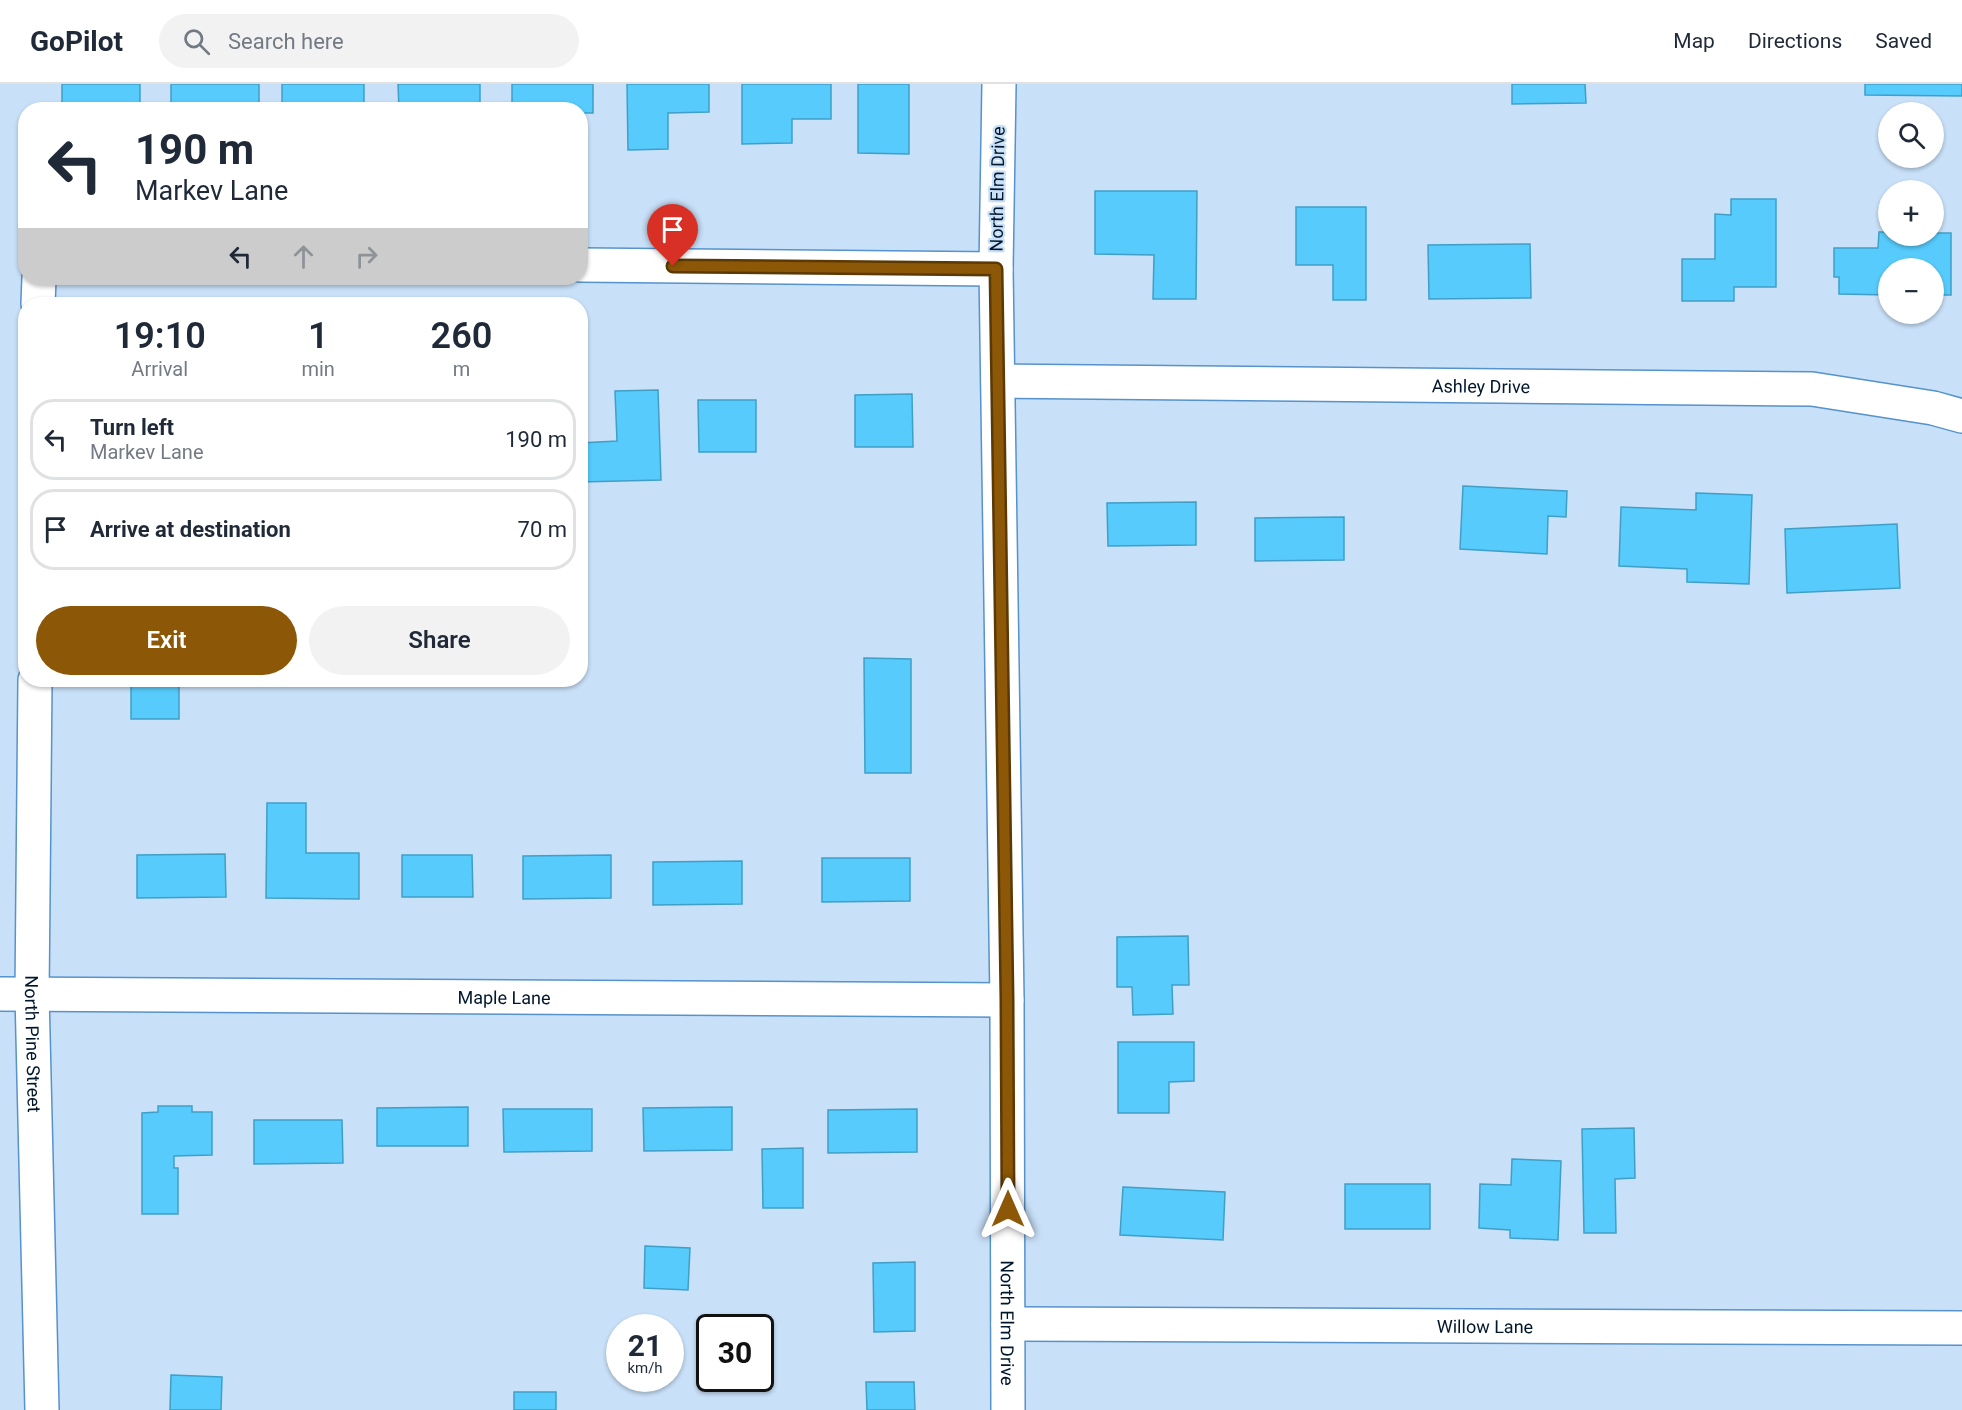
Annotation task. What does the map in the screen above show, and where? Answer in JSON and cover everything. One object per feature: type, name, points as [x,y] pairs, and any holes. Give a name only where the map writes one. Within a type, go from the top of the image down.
[{"type":"street","name":"North Elm Drive","points":[[999,84],[996,269],[1007,1000],[1008,1410]]},
{"type":"street","points":[[588,265],[996,269]]},
{"type":"street","name":"Ashley Drive","points":[[998,381],[1812,389],[1934,408],[1962,416]]},
{"type":"street","name":"North Pine Street","points":[[35,687],[32,994],[42,1410]]},
{"type":"street","name":"Maple Lane","points":[[0,994],[1007,1000]]},
{"type":"street","name":"Willow Lane","points":[[1008,1324],[1962,1328]]},
{"type":"building","points":[[62,84],[140,84],[140,102],[62,102]]},
{"type":"building","points":[[171,84],[259,84],[259,102],[171,102]]},
{"type":"building","points":[[282,84],[364,84],[364,102],[282,102]]},
{"type":"building","points":[[398,84],[480,84],[480,102],[399,102]]},
{"type":"building","points":[[512,84],[593,84],[593,113],[588,113],[588,102],[512,102]]},
{"type":"building","points":[[627,84],[709,84],[709,112],[668,113],[668,149],[628,150]]},
{"type":"building","points":[[742,84],[831,84],[831,119],[792,119],[792,143],[742,144]]},
{"type":"building","points":[[858,84],[909,84],[909,154],[858,153]]},
{"type":"building","points":[[1512,84],[1585,84],[1586,103],[1512,104]]},
{"type":"building","points":[[1865,84],[1962,84],[1962,96],[1865,95]]},
{"type":"building","points":[[1095,191],[1197,191],[1196,299],[1153,299],[1154,255],[1095,254]]},
{"type":"building","points":[[1731,199],[1776,199],[1776,287],[1734,287],[1734,301],[1682,301],[1682,259],[1715,259],[1715,214],[1731,215]]},
{"type":"building","points":[[1296,207],[1366,207],[1366,300],[1333,300],[1333,265],[1296,265]]},
{"type":"building","points":[[1944,233],[1951,233],[1951,295],[1944,295],[1944,258],[1878,258],[1878,295],[1839,294],[1839,277],[1834,277],[1834,248],[1878,248],[1878,246],[1944,246]]},
{"type":"building","points":[[1530,244],[1531,298],[1429,299],[1428,245]]},
{"type":"building","points":[[658,390],[661,480],[588,482],[588,443],[617,441],[615,391]]},
{"type":"building","points":[[912,394],[913,447],[855,447],[855,395]]},
{"type":"building","points":[[698,400],[756,400],[756,452],[699,452]]},
{"type":"building","points":[[1463,486],[1567,491],[1566,517],[1548,516],[1547,554],[1460,549]]},
{"type":"building","points":[[1696,493],[1752,495],[1749,584],[1687,582],[1687,569],[1619,566],[1621,507],[1696,510]]},
{"type":"building","points":[[1196,502],[1196,545],[1108,546],[1107,503]]},
{"type":"building","points":[[1344,517],[1344,560],[1255,561],[1255,518]]},
{"type":"building","points":[[1897,524],[1900,588],[1787,593],[1785,529]]},
{"type":"building","points":[[864,658],[911,659],[911,773],[865,773]]},
{"type":"building","points":[[131,687],[179,687],[179,719],[131,719]]},
{"type":"building","points":[[267,803],[306,803],[306,853],[359,853],[359,899],[266,898]]},
{"type":"building","points":[[225,854],[226,897],[137,898],[137,855]]},
{"type":"building","points":[[402,855],[472,855],[473,897],[402,897]]},
{"type":"building","points":[[611,855],[611,898],[523,899],[523,856]]},
{"type":"building","points":[[822,858],[910,858],[910,901],[822,902]]},
{"type":"building","points":[[742,861],[742,904],[653,905],[653,862]]},
{"type":"building","points":[[1188,936],[1189,985],[1172,985],[1173,1014],[1133,1015],[1132,987],[1117,987],[1117,937]]},
{"type":"building","points":[[1118,1042],[1194,1042],[1194,1081],[1169,1082],[1169,1113],[1118,1113]]},
{"type":"building","points":[[158,1106],[192,1106],[192,1112],[212,1112],[212,1155],[174,1156],[174,1168],[178,1168],[178,1214],[142,1214],[142,1113],[158,1112]]},
{"type":"building","points":[[468,1107],[468,1146],[377,1146],[377,1108]]},
{"type":"building","points":[[732,1107],[732,1150],[644,1151],[643,1108]]},
{"type":"building","points":[[503,1109],[592,1109],[592,1151],[504,1152]]},
{"type":"building","points":[[917,1109],[917,1152],[828,1153],[828,1110]]},
{"type":"building","points":[[254,1120],[342,1120],[343,1163],[254,1164]]},
{"type":"building","points":[[1634,1128],[1635,1178],[1615,1179],[1616,1233],[1584,1233],[1582,1129]]},
{"type":"building","points":[[803,1148],[803,1208],[763,1208],[762,1149]]},
{"type":"building","points":[[1512,1159],[1561,1161],[1558,1240],[1510,1238],[1510,1230],[1479,1228],[1480,1184],[1511,1185]]},
{"type":"building","points":[[1345,1184],[1430,1184],[1430,1229],[1345,1229]]},
{"type":"building","points":[[1123,1187],[1225,1192],[1223,1240],[1120,1235]]},
{"type":"building","points":[[645,1246],[690,1248],[688,1290],[644,1288]]},
{"type":"building","points":[[915,1262],[915,1331],[874,1332],[873,1263]]},
{"type":"building","points":[[171,1375],[222,1377],[221,1410],[170,1410]]},
{"type":"building","points":[[866,1382],[914,1382],[915,1410],[867,1410]]},
{"type":"building","points":[[514,1392],[556,1392],[556,1410],[514,1410]]},
{"type":"route","points":[[673,266],[996,269],[1008,1209]]}]
